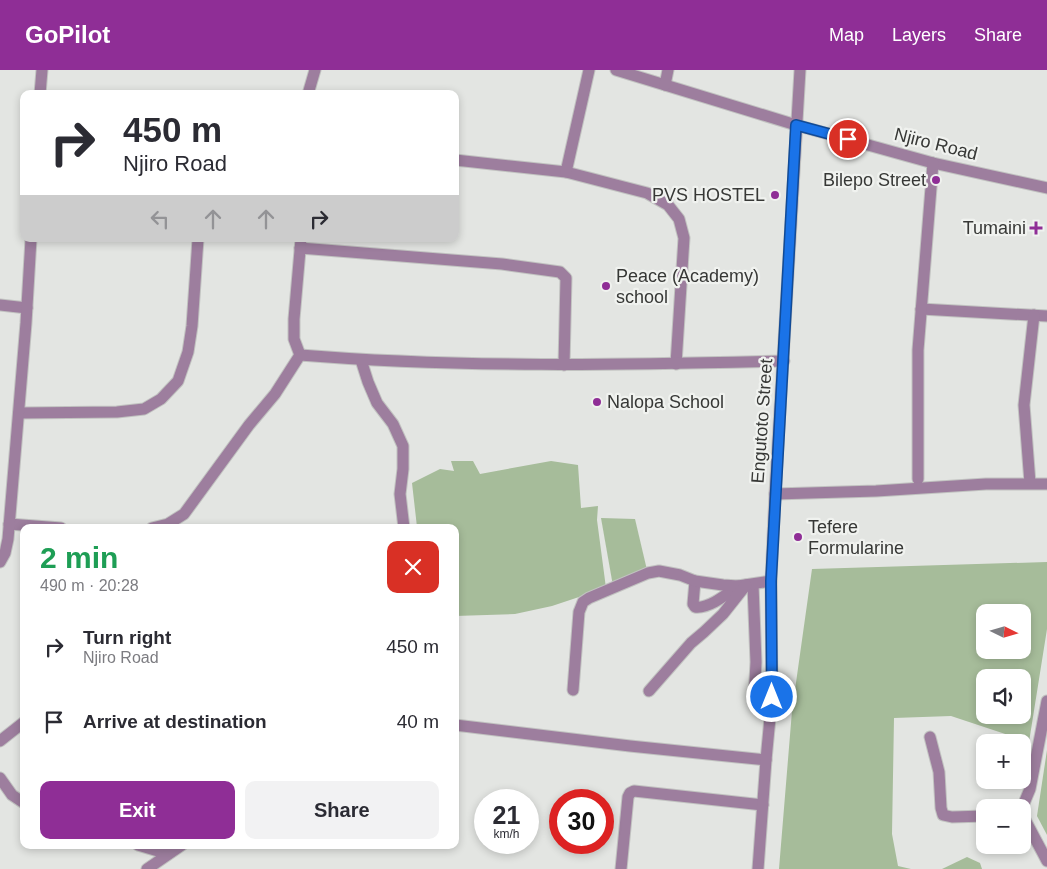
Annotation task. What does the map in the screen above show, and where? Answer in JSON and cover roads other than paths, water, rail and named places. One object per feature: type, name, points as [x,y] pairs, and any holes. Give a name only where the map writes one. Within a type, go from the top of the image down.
[{"type":"street","points":[[40,90],[42,70]]},
{"type":"street","points":[[309,90],[315,70]]},
{"type":"street","points":[[566,172],[589,70]]},
{"type":"street","name":"Njiro Road","points":[[616,70],[796,125],[933,163],[1047,188]]},
{"type":"street","points":[[665,85],[668,70]]},
{"type":"street","name":"Engutoto Street","points":[[758,869],[772,697],[771,581],[800,70]]},
{"type":"street","points":[[459,160],[566,172],[648,193],[668,205],[679,219],[684,238],[676,364]]},
{"type":"street","points":[[918,479],[917,409],[921,308],[933,163]]},
{"type":"street","points":[[0,562],[5,553],[8,539],[28,308],[31,242]]},
{"type":"street","points":[[19,414],[117,412],[144,409],[160,399],[178,381],[188,352],[192,326],[198,242]]},
{"type":"street","points":[[300,355],[294,339],[294,329],[300,243],[560,272],[566,278],[564,365]]},
{"type":"street","points":[[0,305],[28,308]]},
{"type":"street","points":[[921,308],[1047,316]]},
{"type":"street","points":[[1030,483],[1024,405],[1034,315]]},
{"type":"street","points":[[300,355],[361,360],[564,365],[676,364],[784,360]]},
{"type":"street","points":[[168,524],[184,514],[248,424],[275,394],[300,355]]},
{"type":"street","points":[[361,360],[377,403],[393,424],[403,446],[400,494],[404,524]]},
{"type":"street","points":[[775,494],[876,491],[986,484],[1047,484]]},
{"type":"street","points":[[9,524],[20,525]]},
{"type":"street","points":[[573,690],[579,612],[583,602],[648,573],[667,572],[695,581],[746,585],[771,581]]},
{"type":"street","points":[[695,581],[693,604],[699,608],[746,585]]},
{"type":"street","points":[[649,691],[678,655],[723,614],[746,585]]},
{"type":"street","points":[[746,585],[756,662],[754,699]]},
{"type":"street","points":[[1026,799],[1030,789],[1047,701]]},
{"type":"street","points":[[0,741],[20,725]]},
{"type":"street","points":[[459,725],[766,760]]},
{"type":"street","points":[[930,737],[939,772],[941,808],[944,815],[952,817],[976,816]]},
{"type":"street","points":[[0,778],[12,795],[20,800]]},
{"type":"street","points":[[621,869],[630,792],[763,805]]},
{"type":"street","points":[[1031,831],[1047,861]]},
{"type":"street","points":[[151,849],[168,854]]},
{"type":"street","points":[[147,869],[176,849]]},
{"type":"place","name":"Bilepo Street","points":[[936,180]]},
{"type":"place","name":"PVS HOSTEL","points":[[775,195]]},
{"type":"place","name":"Tumaini","points":[[1036,228]]},
{"type":"place","name":"Peace (Academy) school","points":[[606,286]]},
{"type":"place","name":"Nalopa School","points":[[597,402]]},
{"type":"place","name":"Tefere Formularine","points":[[798,537]]}]
